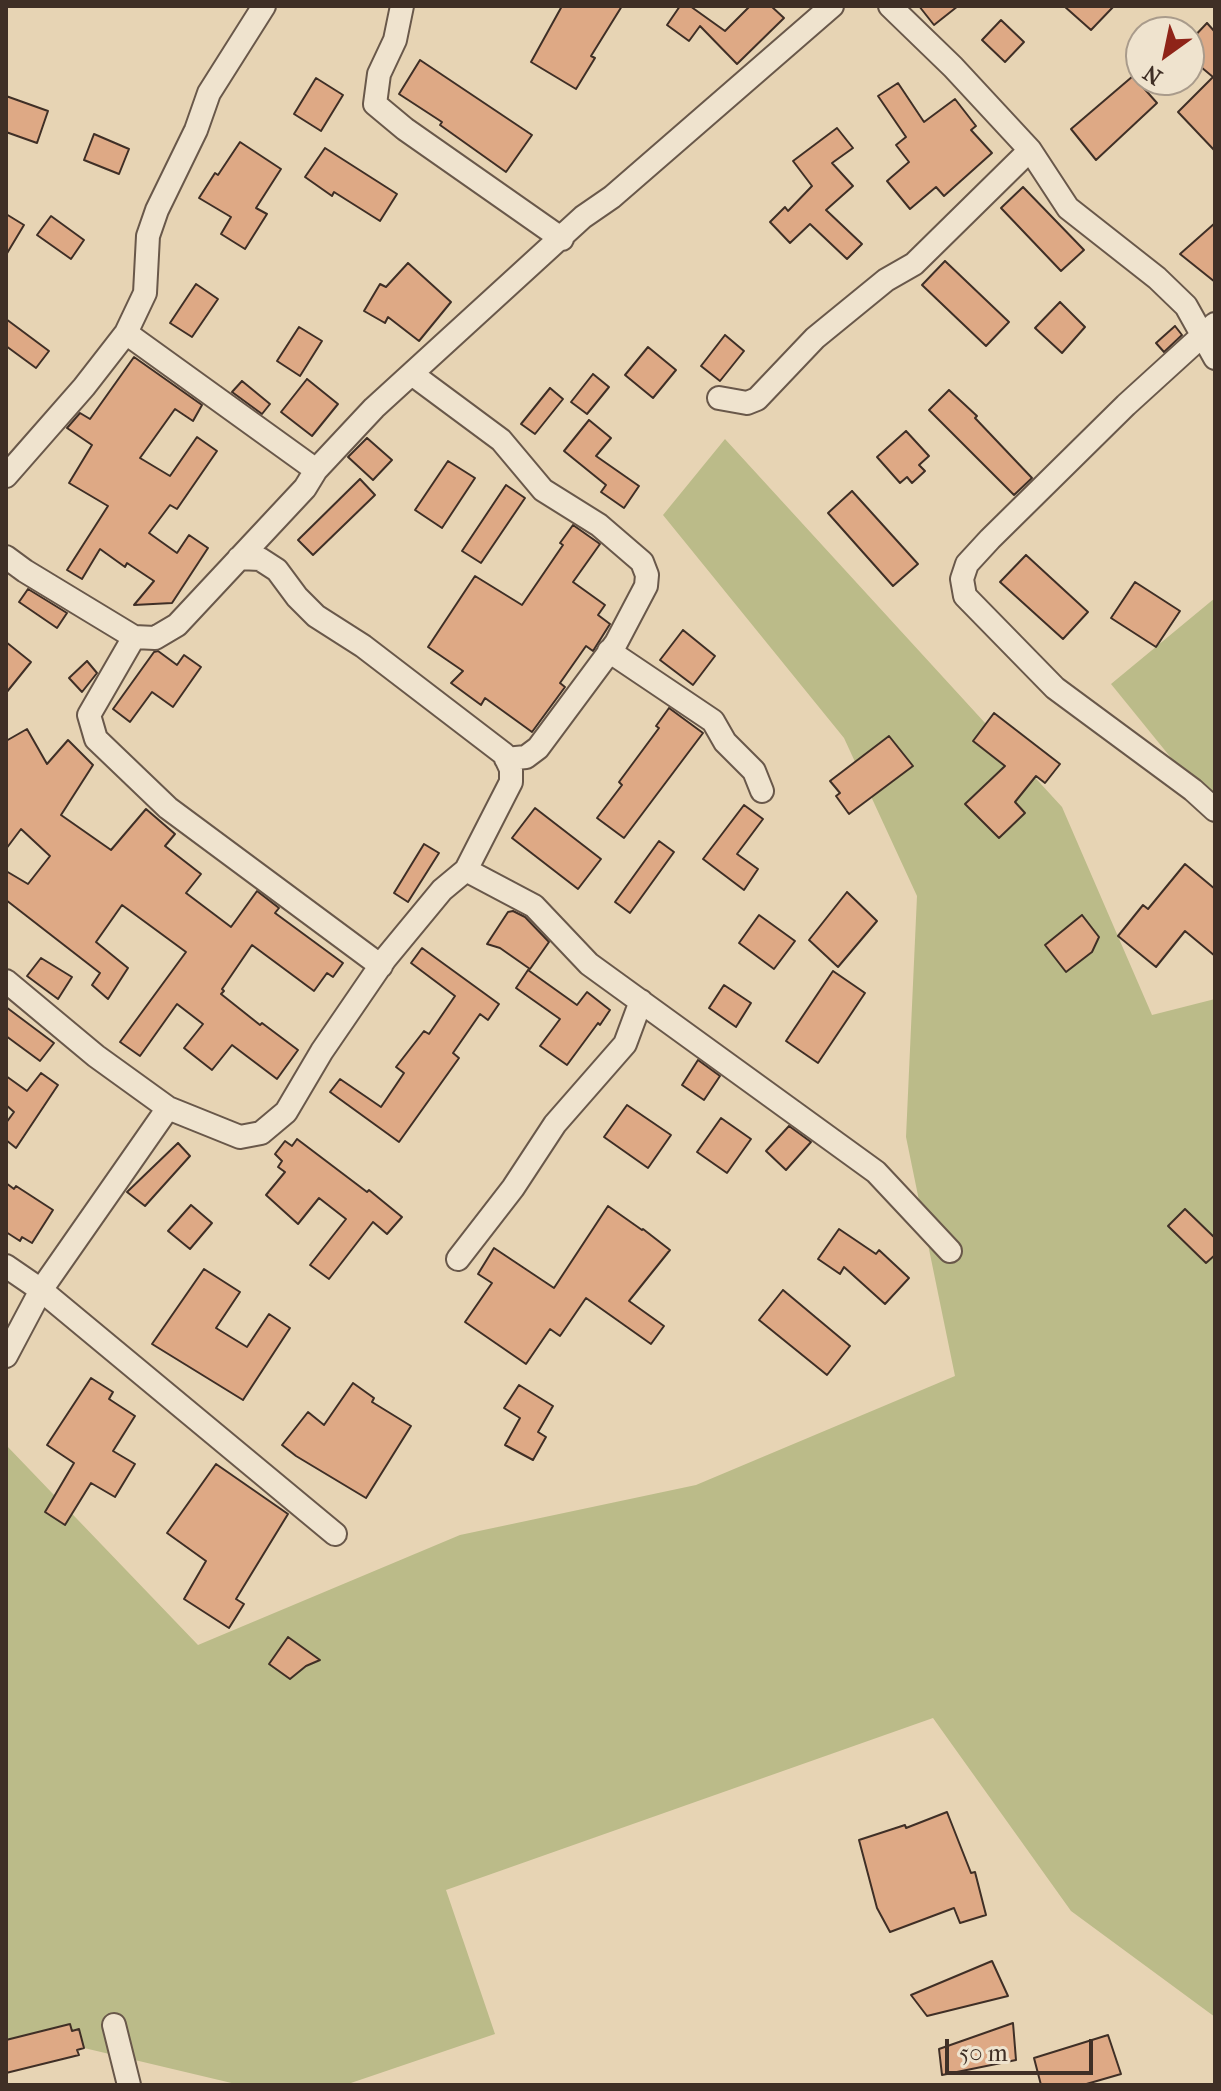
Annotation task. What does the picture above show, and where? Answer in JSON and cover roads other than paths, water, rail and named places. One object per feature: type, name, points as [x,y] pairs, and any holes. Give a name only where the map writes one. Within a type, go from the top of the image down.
[{"type":"street","points":[[6,476],[84,387],[126,333],[145,293],[148,236],[157,210],[196,130],[209,93],[264,6]]},
{"type":"street","points":[[402,6],[395,40],[379,74],[375,104],[405,129],[562,239]]},
{"type":"street","points":[[6,557],[134,637],[155,638],[177,625],[305,488],[316,470],[374,408],[583,217],[612,197],[832,6]]},
{"type":"street","points":[[890,6],[953,67],[1030,150],[1068,208],[1157,278],[1209,329],[1215,358]]},
{"type":"street","points":[[719,398],[747,403],[757,399],[815,338],[886,280],[914,264],[1030,150]]},
{"type":"street","points":[[1209,329],[1126,405],[990,539],[967,564],[962,579],[965,596],[1055,688],[1193,790],[1215,810]]},
{"type":"street","points":[[126,333],[316,470]]},
{"type":"street","points":[[412,374],[501,440],[543,490],[599,525],[642,562],[647,575],[646,586],[609,651],[538,748],[526,757],[506,759]]},
{"type":"street","points":[[6,981],[96,1056],[168,1108],[240,1137],[261,1133],[286,1112],[322,1051],[381,966],[442,890],[466,870],[511,782],[511,769],[504,754],[363,646],[316,616],[277,570],[260,559],[239,558]]},
{"type":"street","points":[[134,637],[89,715],[96,739],[168,808],[381,966]]},
{"type":"street","points":[[609,651],[713,721],[725,742],[754,771],[762,791]]},
{"type":"street","points":[[466,870],[534,906],[589,964],[876,1172],[950,1251]]},
{"type":"street","points":[[458,1259],[513,1188],[555,1124],[625,1044],[641,1001]]},
{"type":"street","points":[[6,1356],[41,1290],[168,1108]]},
{"type":"street","points":[[6,1266],[41,1290],[335,1534]]},
{"type":"street","points":[[114,2025],[129,2085]]}]
